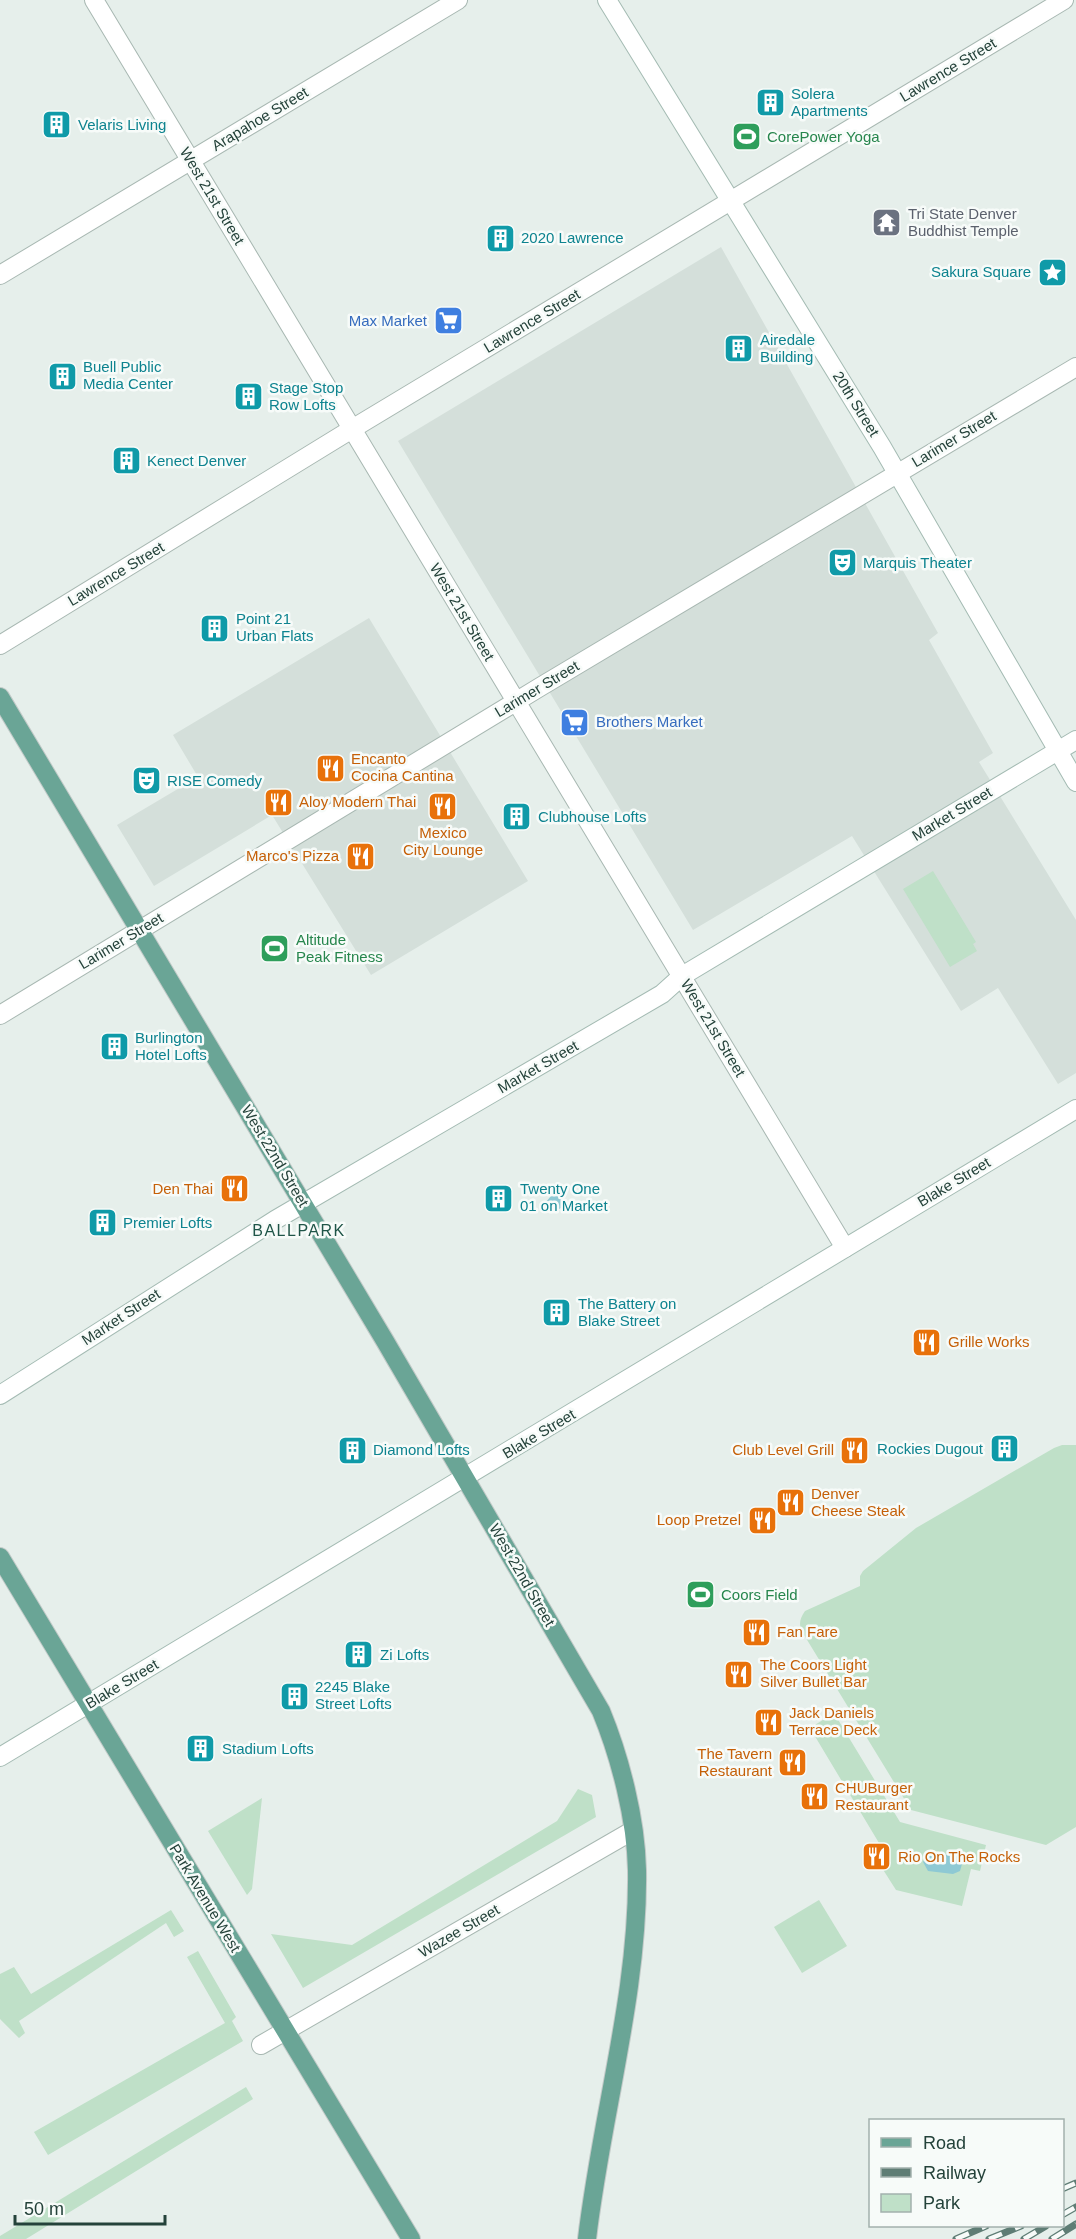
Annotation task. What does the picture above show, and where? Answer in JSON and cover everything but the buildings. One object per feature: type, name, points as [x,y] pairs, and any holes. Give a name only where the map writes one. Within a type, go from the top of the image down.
[{"type":"main road","name":"West 22nd Street","points":[[0,697],[303,1203],[601,1711],[616,1750],[632,1831]]},
{"type":"main road","name":"Park Avenue West","points":[[0,1557],[411,2239]]},
{"type":"main road","points":[[587,2239],[633,1951],[637,1867],[632,1831]]},
{"type":"street","name":"West 21st Street","points":[[94,0],[845,1248]]},
{"type":"street","name":"Arapahoe Street","points":[[0,274],[458,0]]},
{"type":"street","name":"20th Street","points":[[607,0],[898,473],[1076,782]]},
{"type":"street","name":"Lawrence Street","points":[[0,645],[352,429],[1064,0]]},
{"type":"street","name":"Larimer Street","points":[[0,1015],[516,702],[1076,367]]},
{"type":"street","name":"Market Street","points":[[0,1395],[303,1203],[662,994],[682,976],[1076,740]]},
{"type":"street","name":"Blake Street","points":[[0,1757],[1076,1109]]},
{"type":"street","name":"Wazee Street","points":[[261,2045],[632,1831]]},
{"type":"shaded area","points":[[721,247],[938,633],[929,640],[993,753],[979,762],[1076,920],[1076,1073],[1058,1084],[998,988],[961,1011],[852,836],[693,930],[398,441]]},
{"type":"shaded area","points":[[369,618],[528,881],[371,975],[272,815],[154,886],[117,825],[198,777],[173,735]]},
{"type":"green space","points":[[933,871],[976,942],[973,944],[977,951],[950,967],[903,889]]},
{"type":"green space","points":[[1062,1445],[1076,1445],[1076,1827],[1046,1845],[911,1810],[801,1630],[800,1623],[805,1611],[860,1586],[860,1576],[863,1571],[916,1528]]},
{"type":"green space","points":[[834,1713],[900,1822],[986,1845],[980,1871],[971,1869],[962,1906],[896,1890],[882,1868],[891,1863],[810,1728]]},
{"type":"green space","points":[[578,1789],[592,1795],[596,1817],[303,1988],[271,1934],[352,1945],[557,1821]]},
{"type":"green space","points":[[262,1798],[252,1889],[247,1895],[208,1831]]},
{"type":"green space","points":[[819,1900],[847,1946],[802,1973],[774,1927]]},
{"type":"green space","points":[[171,1910],[184,1931],[174,1937],[166,1923],[19,2021],[25,2033],[19,2038],[0,2019],[0,1974],[14,1967],[31,1994]]},
{"type":"green space","points":[[198,1951],[236,2017],[232,2021],[243,2041],[48,2155],[34,2132],[225,2023],[187,1957]]},
{"type":"green space","points":[[246,2087],[253,2099],[26,2239],[0,2239],[0,2236]]},
{"type":"water","points":[[556,1190],[568,1204],[552,1213],[546,1202]]},
{"type":"water","points":[[931,1852],[957,1857],[962,1864],[960,1871],[953,1874],[928,1871],[923,1862]]},
{"type":"railway","points":[[1064,2188],[1076,2183]]},
{"type":"railway","points":[[1064,2214],[1076,2207]]},
{"type":"railway","points":[[1052,2239],[1076,2224]]},
{"type":"railway","points":[[956,2239],[984,2227]]},
{"type":"railway","points":[[989,2239],[1019,2227]]},
{"type":"railway","points":[[1024,2239],[1044,2227]]},
{"type":"place","name":"Solera Apartments","points":[[770,103]]},
{"type":"place","name":"Velaris Living","points":[[57,125]]},
{"type":"place","name":"CorePower Yoga","points":[[746,137]]},
{"type":"place","name":"Tri State Denver Buddhist Temple","points":[[887,223]]},
{"type":"place","name":"2020 Lawrence","points":[[500,238]]},
{"type":"place","name":"Sakura Square","points":[[1052,272]]},
{"type":"place","name":"Max Market","points":[[448,321]]},
{"type":"place","name":"Airedale Building","points":[[739,349]]},
{"type":"place","name":"Buell Public Media Center","points":[[62,376]]},
{"type":"place","name":"Stage Stop Row Lofts","points":[[248,397]]},
{"type":"place","name":"Kenect Denver","points":[[126,461]]},
{"type":"place","name":"Marquis Theater","points":[[842,563]]},
{"type":"place","name":"Point 21 Urban Flats","points":[[215,628]]},
{"type":"place","name":"Brothers Market","points":[[575,722]]},
{"type":"place","name":"Encanto Cocina Cantina","points":[[330,768]]},
{"type":"place","name":"RISE Comedy","points":[[146,781]]},
{"type":"place","name":"Aloy Modern Thai","points":[[278,802]]},
{"type":"place","name":"Mexico City Lounge","points":[[443,806]]},
{"type":"place","name":"Clubhouse Lofts","points":[[517,817]]},
{"type":"place","name":"Marco's Pizza","points":[[360,856]]},
{"type":"place","name":"Altitude Peak Fitness","points":[[275,949]]},
{"type":"place","name":"Burlington Hotel Lofts","points":[[114,1047]]},
{"type":"place","name":"Den Thai","points":[[234,1189]]},
{"type":"place","name":"Twenty One 01 on Market","points":[[499,1198]]},
{"type":"place","name":"Premier Lofts","points":[[102,1223]]},
{"type":"place","name":"The Battery on Blake Street","points":[[557,1313]]},
{"type":"place","name":"Grille Works","points":[[927,1342]]},
{"type":"place","name":"Rockies Dugout","points":[[1004,1449]]},
{"type":"place","name":"Diamond Lofts","points":[[352,1450]]},
{"type":"place","name":"Club Level Grill","points":[[855,1450]]},
{"type":"place","name":"Denver Cheese Steak","points":[[790,1503]]},
{"type":"place","name":"Loop Pretzel","points":[[762,1520]]},
{"type":"place","name":"Coors Field","points":[[700,1595]]},
{"type":"place","name":"Fan Fare","points":[[756,1632]]},
{"type":"place","name":"Zi Lofts","points":[[359,1655]]},
{"type":"place","name":"The Coors Light Silver Bullet Bar","points":[[739,1674]]},
{"type":"place","name":"2245 Blake Street Lofts","points":[[294,1696]]},
{"type":"place","name":"Jack Daniels Terrace Deck","points":[[768,1722]]},
{"type":"place","name":"Stadium Lofts","points":[[201,1749]]},
{"type":"place","name":"The Tavern Restaurant","points":[[793,1763]]},
{"type":"place","name":"CHUBurger Restaurant","points":[[814,1797]]},
{"type":"place","name":"Rio On The Rocks","points":[[877,1857]]},
{"type":"district","name":"BALLPARK","points":[[299,1230]]}]
